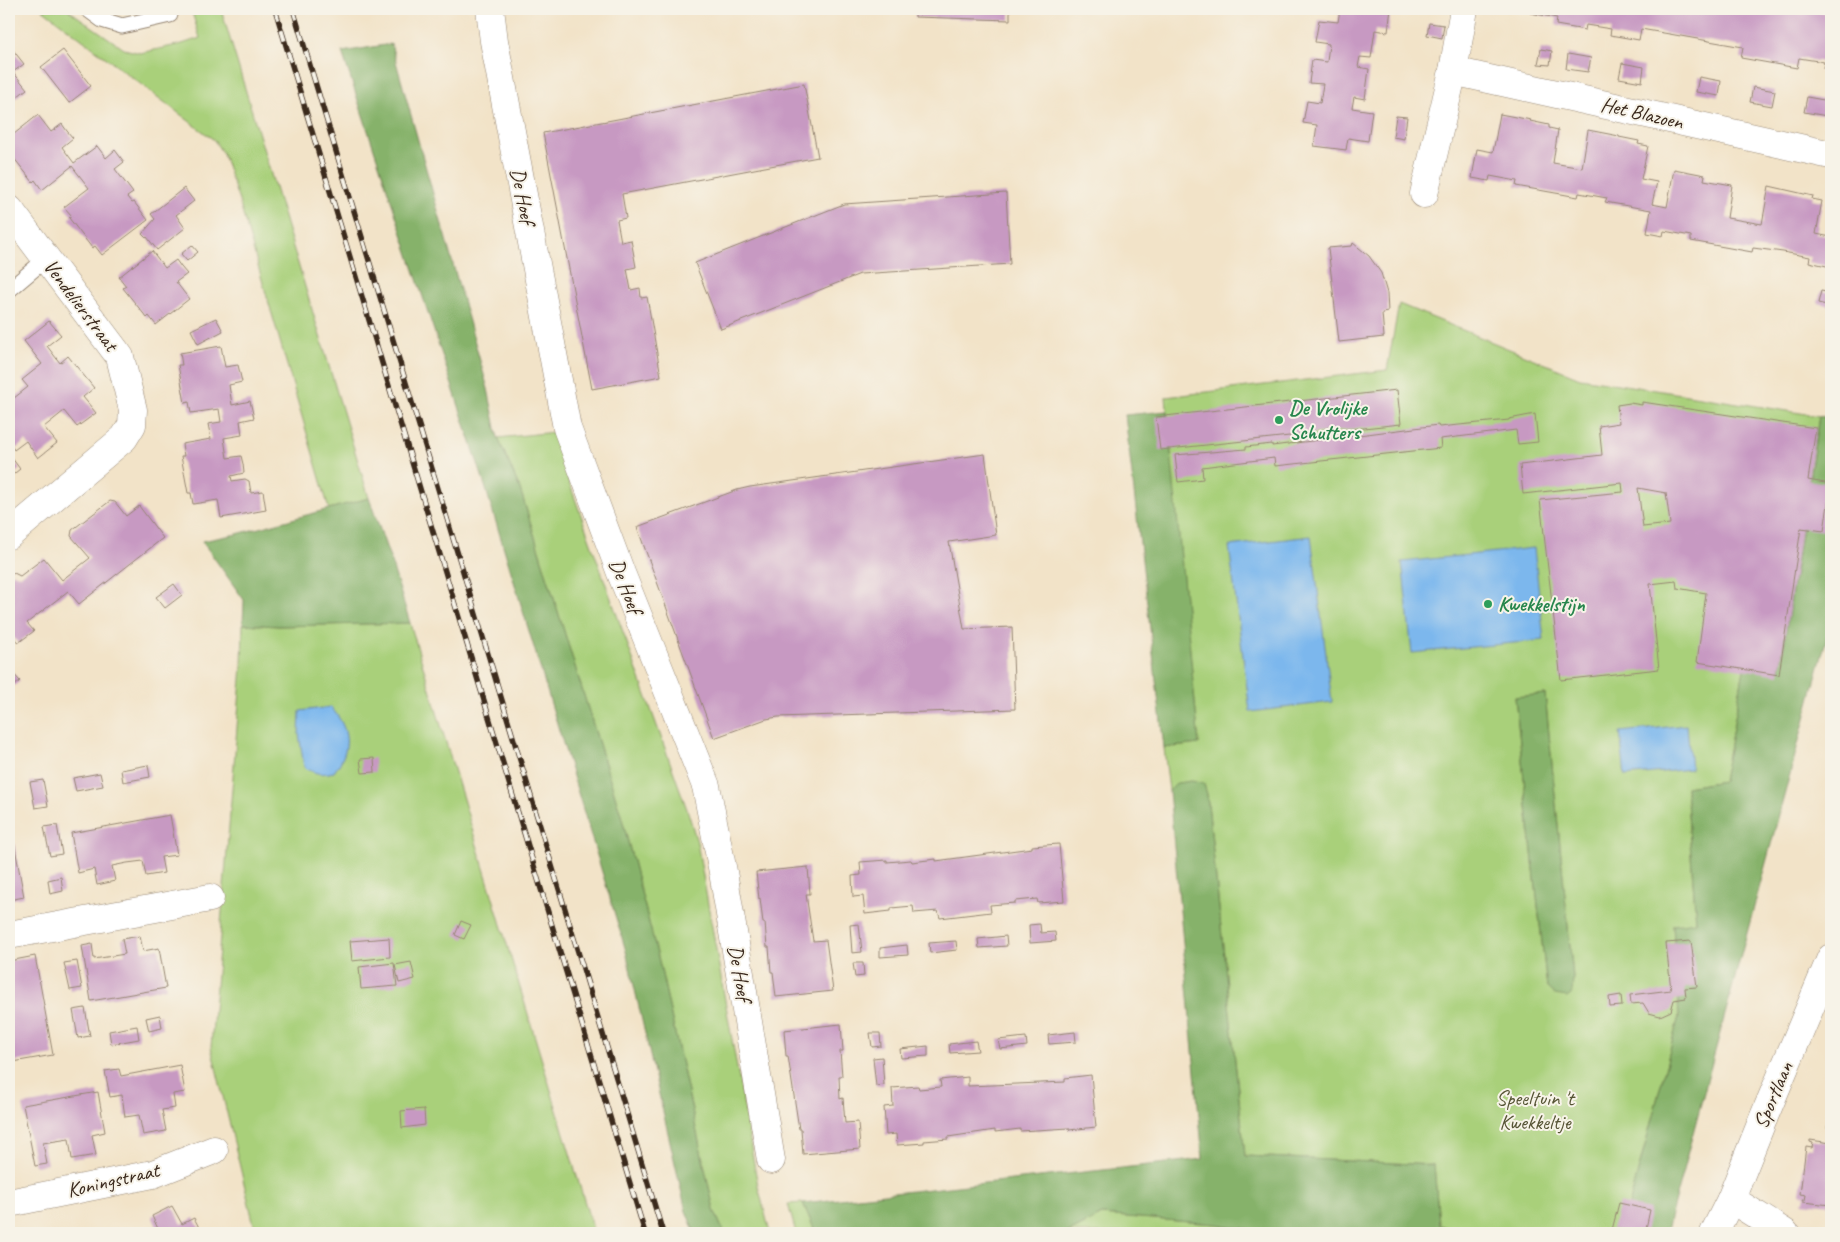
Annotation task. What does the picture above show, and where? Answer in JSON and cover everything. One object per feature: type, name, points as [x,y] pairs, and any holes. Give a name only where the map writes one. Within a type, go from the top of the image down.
[{"type":"street","name":"De Hoef","points":[[490,9],[497,57],[567,428],[624,582],[706,786],[720,855],[771,1160]]},
{"type":"street","points":[[1424,194],[1453,71],[1464,9]]},
{"type":"street","name":"Het Blazoen","points":[[1453,71],[1831,155]]},
{"type":"street","name":"Vendelierstraat","points":[[9,209],[120,357],[133,410],[132,425],[124,438],[9,535]]},
{"type":"street","points":[[9,936],[210,898]]},
{"type":"street","name":"Sportlaan","points":[[1714,1233],[1731,1199],[1831,958]]},
{"type":"street","name":"Koningstraat","points":[[9,1203],[152,1174],[214,1150]]},
{"type":"street","points":[[1731,1199],[1785,1233]]},
{"type":"lane","points":[[87,9],[102,20],[122,26],[170,15],[168,9]]},
{"type":"lane","points":[[9,290],[47,258]]},
{"type":"green space","points":[[42,9],[67,9],[124,49],[140,53],[200,38],[191,9],[221,9],[369,498],[329,509],[239,201],[223,154],[214,140]]},
{"type":"green space","points":[[391,44],[488,389],[498,438],[520,489],[621,815],[659,961],[714,1210],[724,1233],[695,1233],[686,1211],[626,951],[482,476],[342,52]]},
{"type":"green space","name":"Speeltuin 't Kwekkeltje","points":[[1399,304],[1580,378],[1819,416],[1780,671],[1745,665],[1723,781],[1686,787],[1696,923],[1673,925],[1679,1016],[1622,1233],[1461,1233],[1439,1225],[1434,1165],[1245,1156],[1207,794],[1177,783],[1169,791],[1164,748],[1199,744],[1166,397],[1387,370]],"holes":[[[1545,694],[1573,977],[1547,988],[1515,697]]]},
{"type":"green space","points":[[1167,411],[1199,744],[1164,748],[1125,415]]},
{"type":"green space","points":[[1819,416],[1831,418],[1831,622],[1666,1233],[1622,1233],[1679,1016],[1673,925],[1696,922],[1686,787],[1723,781],[1745,664],[1780,670]]},
{"type":"green space","points":[[555,432],[569,482],[688,812],[697,842],[758,1186],[770,1233],[724,1233],[714,1210],[659,961],[621,815],[520,489],[498,438]]},
{"type":"green space","points":[[369,498],[410,623],[279,626],[243,624],[244,600],[202,541],[237,534]]},
{"type":"green space","points":[[410,623],[594,1233],[256,1233],[211,1047],[242,666],[243,624],[279,626]]},
{"type":"green space","points":[[1545,694],[1573,977],[1572,993],[1567,997],[1555,995],[1547,988],[1515,697]]},
{"type":"green space","points":[[1192,781],[1204,784],[1207,794],[1245,1156],[1434,1165],[1439,1225],[1461,1233],[1272,1233],[1216,1224],[1102,1215],[1067,1233],[816,1233],[803,1203],[1203,1159],[1169,791],[1177,783]]},
{"type":"green space","points":[[803,1203],[816,1233],[796,1233],[788,1204]]},
{"type":"green space","points":[[1102,1215],[1216,1224],[1272,1233],[1067,1233]]},
{"type":"water","points":[[1311,536],[1332,702],[1250,712],[1229,546]]},
{"type":"water","points":[[1534,548],[1544,640],[1412,653],[1402,562]]},
{"type":"water","points":[[331,707],[345,731],[346,747],[344,755],[334,772],[318,773],[304,767],[299,734],[300,711]]},
{"type":"water","points":[[1687,725],[1691,769],[1625,776],[1620,732]]},
{"type":"building","points":[[915,9],[1010,9],[1010,20],[915,17]]},
{"type":"building","points":[[1340,9],[1391,9],[1388,32],[1375,30],[1371,58],[1360,57],[1358,67],[1369,69],[1365,99],[1354,97],[1352,108],[1372,111],[1368,141],[1348,138],[1346,150],[1314,146],[1317,125],[1303,123],[1307,101],[1320,103],[1323,84],[1309,83],[1312,60],[1327,62],[1329,44],[1315,42],[1319,20],[1338,22]]},
{"type":"building","points":[[1531,9],[1798,9],[1798,12],[1805,13],[1806,10],[1826,13],[1825,17],[1831,18],[1831,69],[1823,68],[1824,62],[1799,58],[1797,68],[1741,58],[1743,47],[1641,29],[1639,40],[1610,35],[1611,29],[1586,25],[1585,30],[1556,25],[1557,18],[1530,13]]},
{"type":"building","points":[[1429,23],[1444,25],[1442,38],[1427,35]]},
{"type":"building","points":[[1541,49],[1552,51],[1550,65],[1538,64]]},
{"type":"building","points":[[13,50],[24,64],[13,72],[27,89],[9,103],[9,53]]},
{"type":"building","points":[[63,50],[91,86],[69,103],[41,67]]},
{"type":"building","points":[[1568,54],[1591,58],[1588,72],[1566,69]]},
{"type":"building","points":[[1622,63],[1644,67],[1642,82],[1619,78]]},
{"type":"building","points":[[1699,77],[1721,81],[1719,96],[1696,92]]},
{"type":"building","points":[[804,84],[818,157],[622,194],[626,218],[617,220],[621,242],[631,240],[636,267],[627,269],[631,290],[640,288],[641,298],[647,297],[661,376],[592,389],[543,133]]},
{"type":"building","points":[[1753,87],[1775,91],[1772,106],[1750,102]]},
{"type":"building","points":[[1807,97],[1829,101],[1827,116],[1804,112]]},
{"type":"building","points":[[1500,114],[1531,120],[1549,125],[1549,128],[1558,130],[1553,163],[1582,168],[1588,130],[1639,141],[1638,144],[1648,146],[1641,179],[1657,182],[1652,204],[1667,207],[1674,169],[1705,175],[1704,180],[1732,185],[1727,218],[1762,224],[1769,186],[1813,196],[1812,199],[1822,201],[1816,234],[1831,237],[1831,267],[1809,262],[1810,257],[1783,252],[1753,248],[1752,252],[1691,241],[1691,236],[1664,231],[1663,236],[1647,233],[1651,210],[1605,202],[1607,198],[1579,193],[1578,197],[1516,186],[1517,181],[1490,176],[1489,181],[1472,178],[1477,149],[1493,152]]},
{"type":"building","points":[[38,115],[51,132],[62,124],[73,138],[62,147],[74,163],[97,146],[106,158],[115,150],[124,162],[115,169],[133,193],[127,197],[132,203],[134,202],[148,220],[102,255],[95,246],[92,248],[69,218],[72,216],[64,207],[89,188],[72,166],[42,190],[35,180],[33,182],[9,152],[12,150],[9,147],[9,138]]},
{"type":"building","points":[[1396,116],[1407,117],[1404,139],[1393,137]]},
{"type":"building","points":[[184,188],[194,201],[176,215],[185,228],[157,250],[147,237],[142,234],[155,219],[151,214]]},
{"type":"building","points":[[1006,193],[1010,264],[860,274],[721,329],[695,263],[844,204]]},
{"type":"building","points":[[1353,243],[1369,256],[1381,273],[1387,293],[1388,312],[1382,313],[1384,337],[1339,342],[1328,248],[1352,246]]},
{"type":"building","points":[[192,245],[198,252],[187,261],[181,254]]},
{"type":"building","points":[[152,251],[165,268],[176,260],[187,274],[176,282],[189,299],[156,325],[149,316],[147,318],[123,288],[126,286],[119,277]]},
{"type":"building","points":[[1821,291],[1831,293],[1831,306],[1818,303]]},
{"type":"building","points":[[216,318],[223,331],[198,344],[191,330]]},
{"type":"building","points":[[49,321],[61,335],[47,346],[60,363],[68,356],[94,388],[83,397],[96,413],[77,427],[64,411],[44,427],[57,443],[38,458],[26,441],[14,450],[9,442],[9,402],[28,387],[22,380],[42,364],[24,341]]},
{"type":"building","points":[[221,346],[225,367],[238,365],[242,382],[229,385],[232,405],[250,401],[254,418],[240,421],[242,435],[224,438],[227,458],[241,456],[243,464],[244,473],[231,476],[232,481],[245,479],[249,481],[251,493],[263,491],[266,510],[221,518],[218,500],[193,504],[191,493],[188,493],[181,456],[184,456],[182,444],[211,439],[208,424],[221,422],[219,409],[191,413],[189,402],[185,403],[178,365],[182,365],[180,353]]},
{"type":"building","name":"De Vrolijke Schutters","points":[[1397,390],[1401,424],[1160,450],[1156,417]]},
{"type":"building","points":[[1642,402],[1816,428],[1808,480],[1831,484],[1824,531],[1801,528],[1779,675],[1697,662],[1706,593],[1677,588],[1676,581],[1650,584],[1659,669],[1561,680],[1540,500],[1623,492],[1622,483],[1523,494],[1520,465],[1602,455],[1599,426],[1619,423],[1617,405],[1630,403],[1642,405]],"holes":[[[1638,488],[1666,493],[1670,524],[1643,527]]]},
{"type":"building","points":[[1535,414],[1538,442],[1518,444],[1516,430],[1440,439],[1441,448],[1275,466],[1274,458],[1202,467],[1203,479],[1178,482],[1175,455],[1246,449],[1246,447],[1272,444],[1272,446],[1438,425],[1439,427],[1509,420]]},
{"type":"building","points":[[9,454],[20,469],[10,477],[9,475]]},
{"type":"building","points":[[985,454],[996,535],[949,542],[964,629],[1012,627],[1015,709],[778,717],[766,719],[714,738],[637,527],[737,490],[750,487]]},
{"type":"building","points":[[110,501],[115,502],[126,516],[139,506],[163,538],[79,604],[68,591],[27,623],[34,631],[18,643],[9,631],[9,577],[14,573],[20,576],[44,558],[62,580],[90,558],[71,536],[72,530]]},
{"type":"building","points":[[174,584],[182,595],[165,608],[156,597]]},
{"type":"building","points":[[11,671],[20,681],[9,690],[9,673]]},
{"type":"building","points":[[374,758],[375,772],[362,773],[360,759]]},
{"type":"building","points":[[148,765],[150,777],[123,782],[121,770]]},
{"type":"building","points":[[100,773],[103,786],[76,791],[73,778]]},
{"type":"building","points":[[43,780],[48,806],[35,808],[30,782]]},
{"type":"building","points":[[9,815],[24,897],[9,900]]},
{"type":"building","points":[[170,815],[177,855],[161,857],[164,873],[146,876],[143,861],[127,863],[112,866],[115,881],[97,885],[94,869],[78,873],[71,833]]},
{"type":"building","points":[[57,825],[62,854],[50,856],[44,827]]},
{"type":"building","points":[[1059,844],[1064,901],[1038,903],[1037,899],[1015,901],[1015,903],[990,905],[991,912],[940,918],[938,911],[914,913],[913,906],[891,908],[891,911],[865,914],[863,896],[853,897],[852,876],[861,875],[860,862],[911,860],[912,862],[936,859],[936,861],[1032,848],[1032,846]]},
{"type":"building","points":[[808,867],[810,894],[806,894],[813,941],[826,940],[833,991],[776,997],[756,872]]},
{"type":"building","points":[[61,877],[63,891],[50,894],[48,880]]},
{"type":"building","points":[[461,921],[471,925],[464,939],[455,935]]},
{"type":"building","points":[[859,924],[862,952],[852,953],[850,925]]},
{"type":"building","points":[[1040,924],[1041,933],[1055,932],[1056,941],[1030,943],[1029,925]]},
{"type":"building","points":[[140,936],[143,951],[159,948],[166,988],[91,1001],[82,946],[92,944],[94,959],[125,954],[122,939]]},
{"type":"building","points":[[1006,936],[1007,946],[979,948],[978,939]]},
{"type":"building","points":[[389,938],[390,957],[352,961],[350,941]]},
{"type":"building","points":[[956,941],[957,950],[930,953],[929,943]]},
{"type":"building","points":[[1691,941],[1697,987],[1685,988],[1686,998],[1674,1000],[1671,1011],[1660,1016],[1649,1013],[1643,1003],[1631,1004],[1630,995],[1671,990],[1666,943]]},
{"type":"building","points":[[907,945],[908,955],[880,957],[880,948]]},
{"type":"building","points":[[35,956],[53,1055],[13,1062],[11,1046],[9,1047],[9,961]]},
{"type":"building","points":[[77,961],[82,988],[70,990],[64,963]]},
{"type":"building","points":[[411,962],[415,979],[399,983],[395,965]]},
{"type":"building","points":[[394,963],[397,986],[361,989],[359,967]]},
{"type":"building","points":[[853,963],[863,963],[864,976],[855,977]]},
{"type":"building","points":[[1621,995],[1622,1006],[1610,1007],[1609,997]]},
{"type":"building","points":[[85,1008],[90,1036],[78,1038],[73,1010]]},
{"type":"building","points":[[160,1015],[162,1028],[149,1031],[146,1018]]},
{"type":"building","points":[[841,1024],[843,1051],[840,1051],[842,1076],[839,1076],[840,1099],[843,1098],[845,1123],[858,1122],[860,1149],[803,1154],[801,1129],[799,1129],[788,1056],[786,1056],[784,1030]]},
{"type":"building","points":[[137,1026],[139,1039],[111,1044],[109,1031]]},
{"type":"building","points":[[1075,1032],[1076,1042],[1049,1044],[1048,1035]]},
{"type":"building","points":[[870,1033],[880,1033],[881,1046],[872,1047]]},
{"type":"building","points":[[1026,1037],[1027,1046],[1000,1049],[998,1040]]},
{"type":"building","points":[[976,1041],[978,1051],[950,1053],[949,1044]]},
{"type":"building","points":[[928,1046],[928,1056],[901,1058],[900,1049]]},
{"type":"building","points":[[882,1057],[884,1085],[876,1086],[873,1058]]},
{"type":"building","points":[[180,1065],[185,1092],[173,1094],[175,1108],[162,1110],[166,1131],[143,1135],[139,1115],[125,1117],[122,1095],[110,1097],[105,1071],[119,1069],[121,1076]]},
{"type":"building","points":[[1091,1075],[1096,1127],[1069,1130],[1069,1128],[1020,1131],[1020,1129],[995,1132],[995,1130],[948,1137],[948,1139],[924,1141],[924,1143],[897,1145],[896,1134],[886,1135],[884,1107],[893,1106],[892,1088],[918,1086],[919,1089],[941,1087],[940,1080],[968,1077],[968,1086],[1065,1082],[1065,1078]]},
{"type":"building","points":[[98,1092],[105,1132],[92,1135],[96,1155],[72,1159],[69,1139],[43,1143],[47,1164],[35,1166],[23,1105]]},
{"type":"building","points":[[1831,1106],[1831,1129],[1827,1128]]},
{"type":"building","points":[[424,1109],[425,1125],[402,1128],[401,1111]]},
{"type":"building","points":[[1810,1140],[1831,1143],[1831,1205],[1803,1202],[1802,1200],[1805,1200],[1806,1195],[1800,1194],[1806,1147],[1812,1148],[1813,1143]]},
{"type":"building","points":[[1619,1203],[1650,1210],[1645,1233],[1627,1233],[1612,1230]]},
{"type":"building","points":[[172,1206],[182,1224],[194,1218],[202,1233],[160,1233],[152,1216]]},
{"type":"railway","points":[[275,9],[645,1233]]},
{"type":"railway","points":[[293,9],[663,1233]]},
{"type":"place","name":"De Vrolijke Schutters","points":[[1279,420]]},
{"type":"place","name":"Kwekkelstijn","points":[[1488,604]]}]
